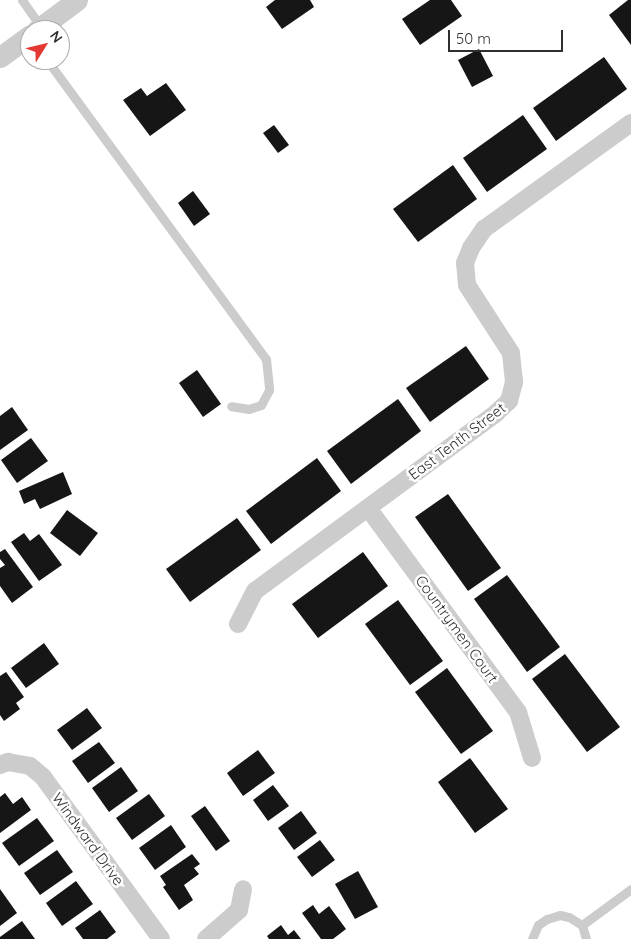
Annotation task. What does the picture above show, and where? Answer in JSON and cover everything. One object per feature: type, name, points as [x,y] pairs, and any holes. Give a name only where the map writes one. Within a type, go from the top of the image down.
[{"type":"street","points":[[51,20],[78,0]]},
{"type":"street","points":[[0,57],[20,42]]},
{"type":"street","name":"East Tenth Street","points":[[238,624],[255,591],[496,413],[509,401],[514,382],[511,353],[467,285],[465,263],[471,248],[484,229],[631,123]]},
{"type":"street","name":"Countrymen Court","points":[[368,508],[518,712],[532,758]]},
{"type":"street","name":"Windward Drive","points":[[0,765],[8,762],[30,766],[43,777],[161,939]]},
{"type":"street","points":[[206,939],[239,910],[243,889]]},
{"type":"lane","points":[[22,0],[29,20]]},
{"type":"lane","points":[[54,70],[266,359],[269,390],[261,405],[249,409],[231,406]]},
{"type":"lane","points":[[582,925],[631,889]]},
{"type":"lane","points":[[532,939],[538,925],[553,917],[569,917],[582,925],[586,939]]},
{"type":"building","points":[[275,0],[310,0],[314,7],[282,29],[266,7]]},
{"type":"building","points":[[430,0],[451,0],[462,16],[420,45],[402,19]]},
{"type":"building","points":[[628,0],[631,0],[631,45],[609,15]]},
{"type":"building","points":[[479,49],[493,76],[472,87],[458,60]]},
{"type":"building","points":[[604,57],[627,89],[556,141],[533,108]]},
{"type":"building","points":[[166,83],[186,110],[150,136],[123,100],[141,88],[147,96]]},
{"type":"building","points":[[523,115],[547,149],[487,192],[463,158]]},
{"type":"building","points":[[274,125],[289,145],[278,153],[263,133]]},
{"type":"building","points":[[453,165],[477,199],[418,242],[393,209]]},
{"type":"building","points":[[193,191],[210,214],[194,226],[178,203]]},
{"type":"building","points":[[466,346],[489,379],[430,422],[406,388]]},
{"type":"building","points":[[197,370],[221,404],[203,417],[179,383]]},
{"type":"building","points":[[398,399],[421,431],[351,484],[327,451]]},
{"type":"building","points":[[12,407],[28,430],[0,450],[0,416]]},
{"type":"building","points":[[31,438],[48,461],[17,483],[1,460]]},
{"type":"building","points":[[317,458],[341,491],[271,544],[246,511]]},
{"type":"building","points":[[63,472],[72,494],[40,509],[35,499],[24,504],[19,491]]},
{"type":"building","points":[[448,494],[501,568],[468,591],[415,517]]},
{"type":"building","points":[[67,510],[98,533],[80,556],[50,533]]},
{"type":"building","points":[[237,518],[261,550],[190,602],[166,569]]},
{"type":"building","points":[[24,533],[30,541],[39,534],[62,565],[39,581],[11,542]]},
{"type":"building","points":[[5,549],[33,587],[12,603],[0,586],[0,568],[5,565],[0,559],[0,552]]},
{"type":"building","points":[[363,552],[388,586],[318,638],[292,604]]},
{"type":"building","points":[[507,575],[560,647],[527,672],[474,599]]},
{"type":"building","points":[[398,600],[443,661],[410,685],[365,624]]},
{"type":"building","points":[[44,643],[59,664],[26,688],[11,668]]},
{"type":"building","points":[[565,654],[620,727],[587,752],[532,679]]},
{"type":"building","points":[[447,668],[493,731],[461,754],[415,692]]},
{"type":"building","points":[[6,672],[24,697],[16,703],[20,709],[4,721],[0,715],[0,676]]},
{"type":"building","points":[[87,708],[102,728],[72,750],[57,730]]},
{"type":"building","points":[[99,742],[115,763],[88,783],[72,761]]},
{"type":"building","points":[[258,750],[275,773],[243,796],[227,773]]},
{"type":"building","points":[[470,758],[508,809],[475,833],[438,782]]},
{"type":"building","points":[[121,767],[138,791],[109,812],[92,788]]},
{"type":"building","points":[[273,785],[289,806],[268,821],[253,800]]},
{"type":"building","points":[[5,793],[13,804],[22,797],[31,810],[0,833],[0,797]]},
{"type":"building","points":[[149,794],[165,816],[132,840],[116,818]]},
{"type":"building","points":[[205,806],[230,841],[216,851],[191,816]]},
{"type":"building","points":[[301,811],[317,833],[294,850],[278,828]]},
{"type":"building","points":[[37,818],[54,841],[19,866],[2,843]]},
{"type":"building","points":[[171,825],[186,847],[155,870],[139,848]]},
{"type":"building","points":[[320,840],[335,860],[312,877],[297,857]]},
{"type":"building","points":[[57,850],[73,872],[40,895],[24,873]]},
{"type":"building","points":[[192,854],[200,864],[194,868],[199,874],[184,885],[193,900],[179,910],[163,887],[166,885],[160,876]]},
{"type":"building","points":[[358,871],[378,907],[355,919],[335,884]]},
{"type":"building","points":[[76,881],[93,904],[62,926],[46,903]]},
{"type":"building","points":[[0,889],[17,913],[0,926]]},
{"type":"building","points":[[313,905],[319,914],[329,906],[346,929],[333,939],[321,939],[302,913]]},
{"type":"building","points":[[100,910],[116,932],[107,939],[83,939],[75,928]]},
{"type":"building","points":[[22,921],[35,939],[0,939],[0,937]]},
{"type":"building","points":[[281,925],[288,935],[294,930],[301,939],[269,939],[267,936]]}]
